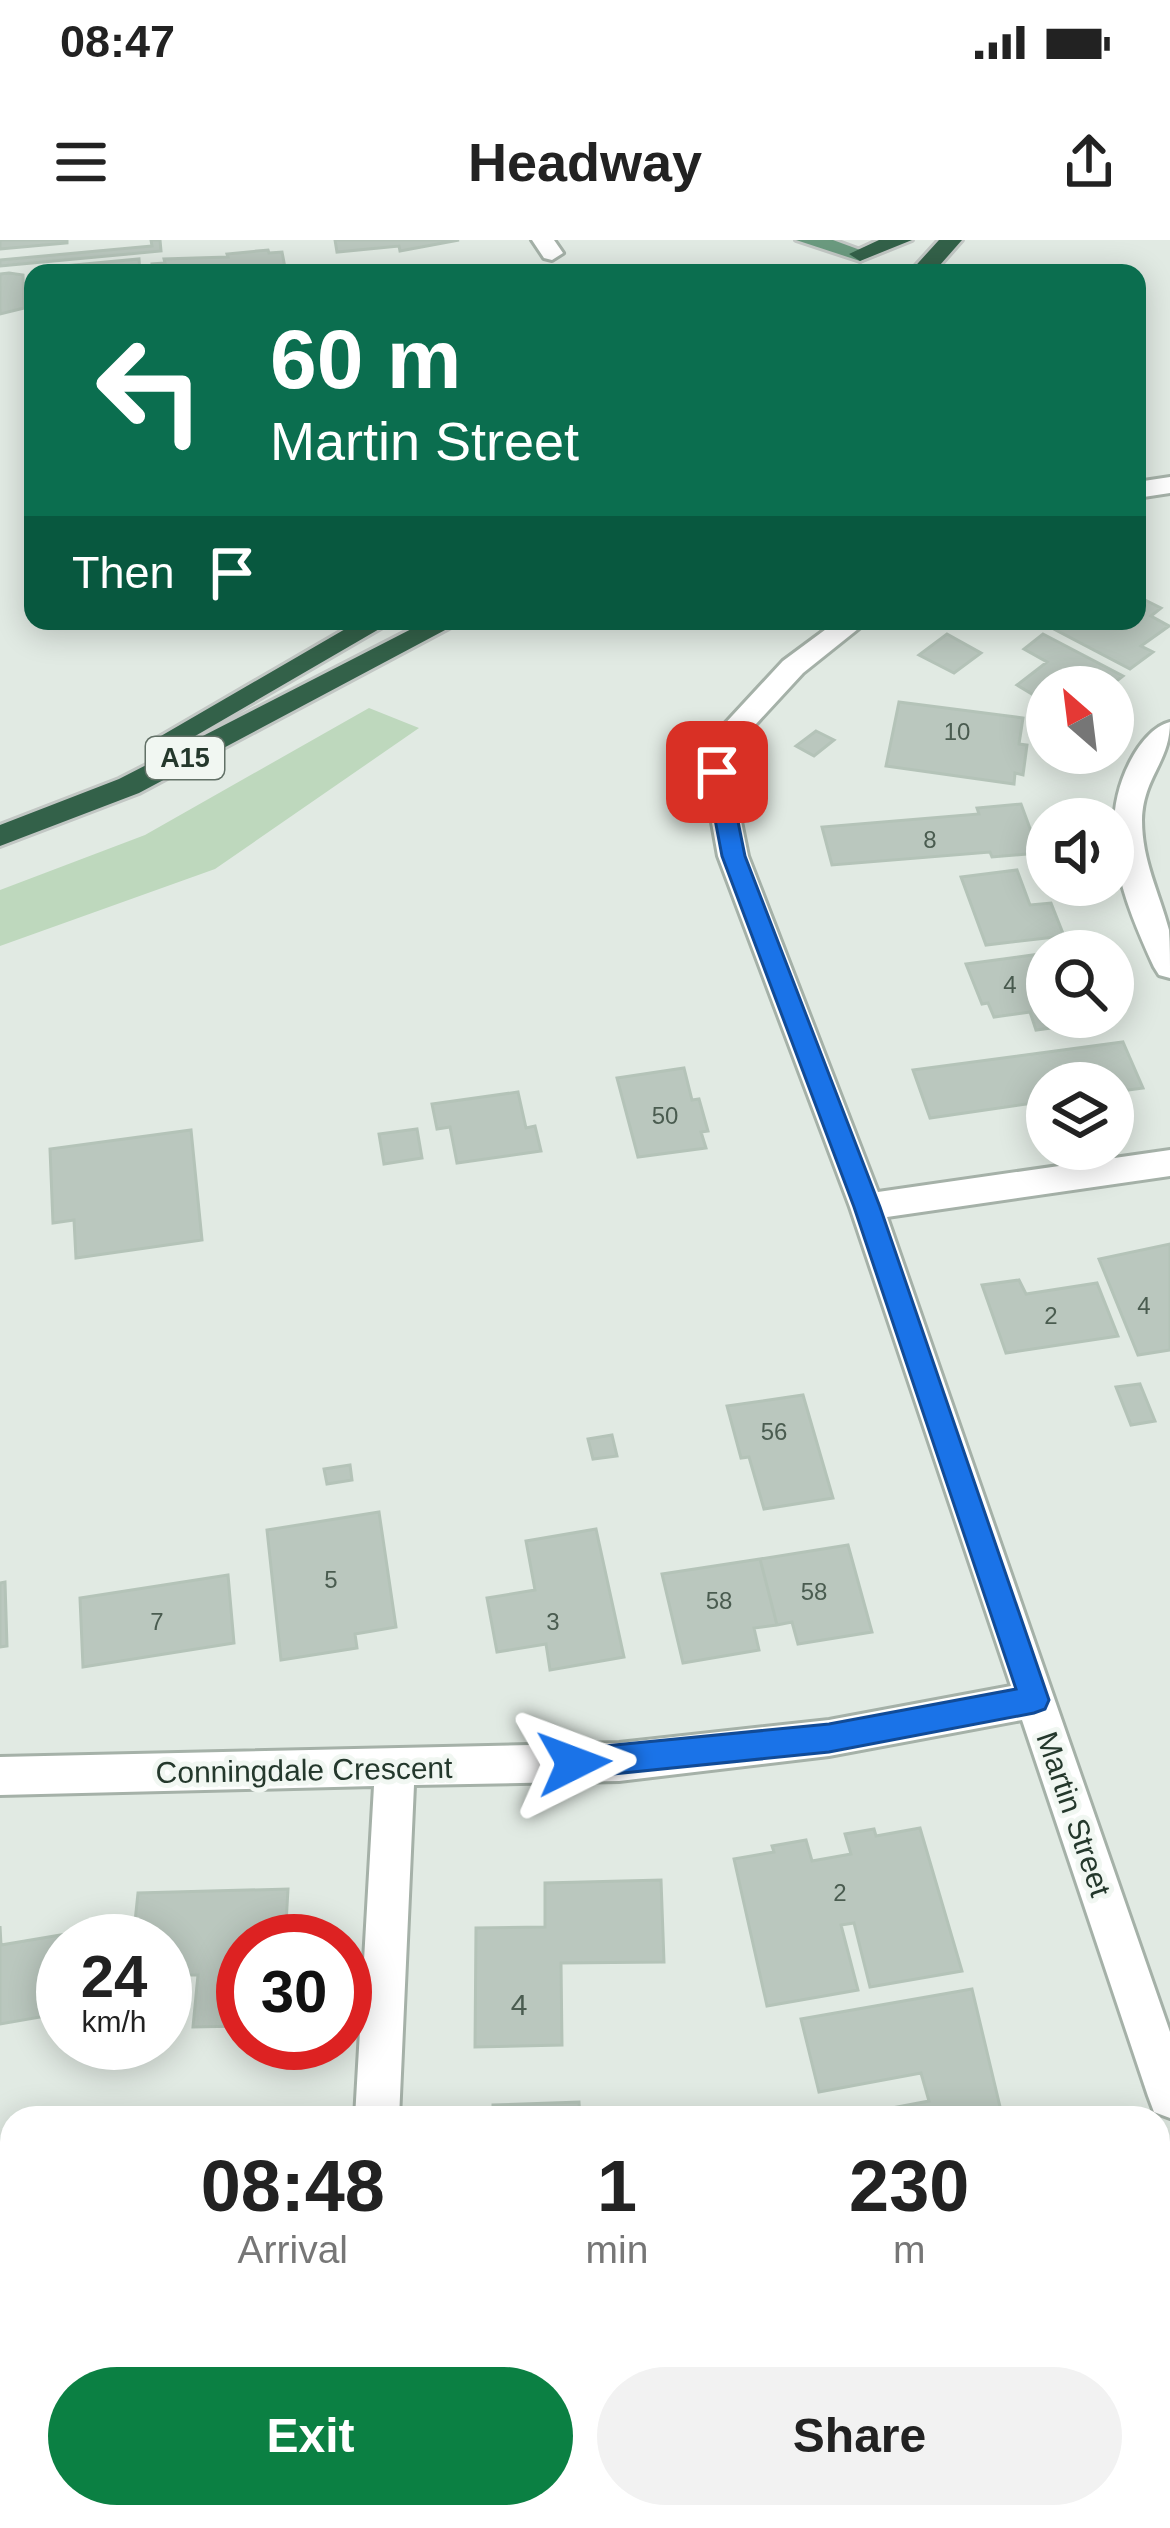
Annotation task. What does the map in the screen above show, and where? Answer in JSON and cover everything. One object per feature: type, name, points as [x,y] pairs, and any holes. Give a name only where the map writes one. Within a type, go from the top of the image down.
[{"type":"highway","points":[[928,264],[951,240]]},
{"type":"highway","points":[[855,264],[879,244]]},
{"type":"highway","name":"A15","points":[[0,832],[363,630]]},
{"type":"highway","name":"A15","points":[[0,832],[129,786],[431,630]]},
{"type":"main road","points":[[807,240],[879,244]]},
{"type":"street","name":"Martin Street","points":[[842,630],[793,667],[730,736],[717,772],[734,856],[867,1207],[1170,2096]]},
{"type":"street","points":[[1170,731],[1156,743],[1127,793],[1124,839],[1150,926],[1170,967]]},
{"type":"street","points":[[867,1207],[1170,1163]]},
{"type":"street","name":"Conningdale Crescent","points":[[0,1776],[619,1762],[829,1738],[1034,1700]]},
{"type":"street","points":[[378,2106],[395,1768]]},
{"type":"green space","points":[[369,708],[419,728],[215,869],[0,946],[0,890],[145,835]]},
{"type":"building","points":[[0,240],[67,240],[67,243],[0,249]]},
{"type":"building","points":[[151,240],[160,240],[161,251],[0,266],[0,260],[152,246]]},
{"type":"building","points":[[335,240],[459,240],[400,251],[399,246],[337,252]]},
{"type":"building","points":[[282,252],[284,264],[152,264],[165,263],[164,259]]},
{"type":"building","points":[[139,259],[139,264],[85,264]]},
{"type":"building","points":[[0,274],[23,275],[24,308],[0,314]]},
{"type":"building","points":[[1146,600],[1161,608],[1151,616],[1169,626],[1141,646],[1153,652],[1134,666],[1124,666],[1056,630],[1146,630]]},
{"type":"building","points":[[947,634],[981,653],[954,673],[919,655]]},
{"type":"building","points":[[1043,634],[1104,666],[1042,666],[1047,662],[1024,649]]},
{"type":"building","points":[[899,702],[1023,718],[1019,744],[1026,745],[1023,775],[1015,773],[1014,784],[886,766]]},
{"type":"building","points":[[816,731],[834,740],[814,756],[796,746]]},
{"type":"building","points":[[1021,804],[1026,818],[1026,854],[992,857],[990,852],[832,865],[822,827],[979,814],[977,808]]},
{"type":"building","points":[[1017,870],[1026,906],[1052,906],[1062,930],[1026,930],[1026,940],[986,945],[961,877]]},
{"type":"building","points":[[1026,956],[1026,1013],[994,1017],[988,1003],[982,1004],[966,964]]},
{"type":"building","points":[[1123,1042],[1132,1062],[1026,1062],[1026,1104],[930,1118],[913,1070]]},
{"type":"building","points":[[1134,1067],[1143,1088],[1134,1089]]},
{"type":"building","points":[[684,1068],[692,1100],[699,1099],[708,1131],[701,1132],[706,1148],[638,1157],[617,1078]]},
{"type":"building","points":[[518,1092],[526,1128],[535,1126],[541,1151],[457,1163],[450,1127],[437,1129],[432,1104]]},
{"type":"building","points":[[417,1129],[422,1158],[384,1164],[379,1134]]},
{"type":"building","points":[[191,1130],[202,1240],[76,1258],[74,1220],[53,1223],[50,1149]]},
{"type":"building","points":[[1170,1244],[1170,1350],[1138,1355],[1099,1259]]},
{"type":"building","points":[[1019,1280],[1026,1294],[1097,1283],[1118,1336],[1006,1353],[982,1285]]},
{"type":"building","points":[[1140,1384],[1155,1421],[1131,1425],[1116,1387]]},
{"type":"building","points":[[803,1395],[833,1498],[764,1509],[749,1457],[741,1458],[727,1406]]},
{"type":"building","points":[[612,1435],[617,1456],[593,1459],[588,1439]]},
{"type":"building","points":[[350,1465],[352,1480],[327,1484],[324,1469]]},
{"type":"building","points":[[379,1512],[396,1627],[355,1634],[357,1648],[281,1660],[267,1530]]},
{"type":"building","points":[[596,1529],[624,1657],[550,1670],[546,1644],[497,1652],[487,1598],[535,1590],[526,1541]]},
{"type":"building","points":[[848,1545],[872,1632],[798,1644],[792,1622],[777,1625],[760,1559]]},
{"type":"building","points":[[760,1559],[777,1625],[754,1628],[759,1650],[683,1663],[662,1574]]},
{"type":"building","points":[[228,1575],[234,1643],[83,1667],[80,1598]]},
{"type":"building","points":[[5,1582],[7,1646],[0,1647],[0,1583]]},
{"type":"building","points":[[920,1828],[962,1971],[870,1987],[854,1923],[841,1925],[858,1990],[767,2006],[734,1859],[806,1840],[812,1861],[851,1854],[845,1834],[874,1829],[876,1836]]},
{"type":"building","points":[[661,1880],[664,1962],[561,1963],[562,2045],[475,2047],[476,1928],[545,1927],[545,1883]]},
{"type":"building","points":[[288,1889],[287,1914],[216,1914],[216,2027],[193,2027],[198,1975],[192,1975],[192,1914],[136,1914],[138,1893]]},
{"type":"building","points":[[0,1926],[1,1945],[36,1939],[36,2018],[0,2024]]},
{"type":"building","points":[[972,1989],[1000,2106],[903,2106],[929,2101],[921,2073],[819,2092],[801,2019]]},
{"type":"building","points":[[579,2102],[579,2106],[493,2106]]},
{"type":"route","points":[[574,1763],[829,1738],[1034,1700],[867,1207],[734,856],[717,772]]}]
